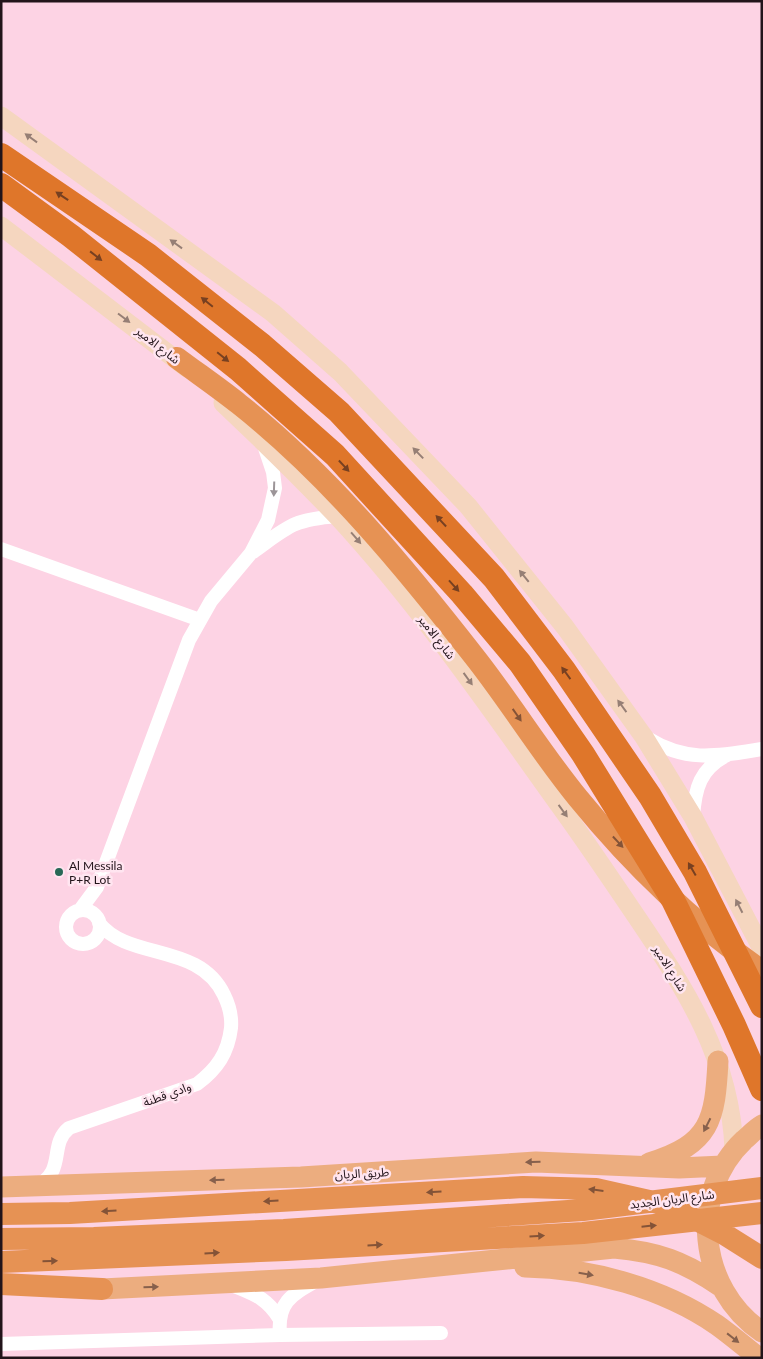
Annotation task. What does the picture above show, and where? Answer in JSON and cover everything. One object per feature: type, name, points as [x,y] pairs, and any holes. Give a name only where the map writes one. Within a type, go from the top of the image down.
[{"type":"highway","points":[[2,155],[148,255],[262,345],[339,412],[494,578],[564,670],[650,796],[695,872],[762,1006]]},
{"type":"highway","points":[[1,185],[71,236],[238,369],[335,456],[462,594],[520,663],[583,754],[673,900],[734,1025],[762,1089]]},
{"type":"highway","points":[[1,201],[42,226],[71,236]]},
{"type":"highway","points":[[177,358],[240,404],[345,503],[396,559],[478,661],[579,799],[620,845],[696,918],[762,971]]},
{"type":"highway","points":[[1,1214],[70,1213],[523,1187],[596,1189],[668,1205],[724,1234],[762,1258]]},
{"type":"highway","name":"شارع الريان الجديد","points":[[1,1239],[94,1238],[284,1230],[583,1210],[762,1188]]},
{"type":"highway","name":"شارع الريان الجديد","points":[[1,1262],[226,1253],[583,1234],[762,1213]]},
{"type":"highway","points":[[1,1284],[102,1290]]},
{"type":"main road","points":[[1,116],[272,313],[340,372],[468,506],[565,627],[644,736],[693,817],[762,949]]},
{"type":"main road","name":"شارع الامير","points":[[1,226],[177,358],[337,516],[445,646],[583,838],[679,981],[708,1036],[718,1061],[732,1116],[728,1158]]},
{"type":"main road","points":[[635,1167],[679,1152],[695,1141],[705,1130],[716,1098],[718,1061]]},
{"type":"main road","points":[[762,1126],[728,1158],[710,1195],[706,1226],[709,1250],[720,1286],[733,1307],[762,1332]]},
{"type":"main road","name":"طريق الريان","points":[[1,1187],[301,1177],[536,1162],[635,1167],[728,1158]]},
{"type":"main road","points":[[102,1290],[321,1278],[614,1248],[645,1251],[670,1257],[720,1286]]},
{"type":"main road","points":[[433,1266],[540,1267],[588,1274],[625,1283],[690,1309],[717,1325],[759,1358]]},
{"type":"street","points":[[251,554],[268,520],[275,488],[273,472],[262,442]]},
{"type":"street","points":[[97,887],[98,934],[95,939],[81,944],[72,941],[67,934],[67,921],[72,914],[80,910],[97,887],[177,668],[211,601],[251,554],[292,524],[307,519],[337,516]]},
{"type":"street","points":[[1,549],[200,620]]},
{"type":"street","points":[[644,736],[662,748],[680,754],[728,755],[762,749]]},
{"type":"street","points":[[693,817],[694,800],[701,778],[707,768],[728,755]]},
{"type":"street","points":[[80,910],[86,911],[98,920]]},
{"type":"street","name":"وادي قطنة","points":[[36,1186],[48,1178],[58,1159],[60,1139],[69,1128],[197,1084],[217,1065],[230,1040],[232,1022],[228,1004],[221,988],[208,974],[198,966],[179,958],[118,938],[108,932],[98,920]]},
{"type":"street","name":"وادي قطنة","points":[[95,939],[118,938]]},
{"type":"street","points":[[58,1159],[70,1176],[81,1184]]},
{"type":"street","points":[[280,1335],[279,1318],[284,1304],[321,1278]]},
{"type":"street","points":[[229,1284],[258,1296],[270,1304],[279,1318]]},
{"type":"street","points":[[1,1294],[102,1290]]},
{"type":"street","points":[[1,1344],[280,1335],[441,1333]]},
{"type":"place","name":"Al Messila P+R Lot","points":[[59,872]]}]
